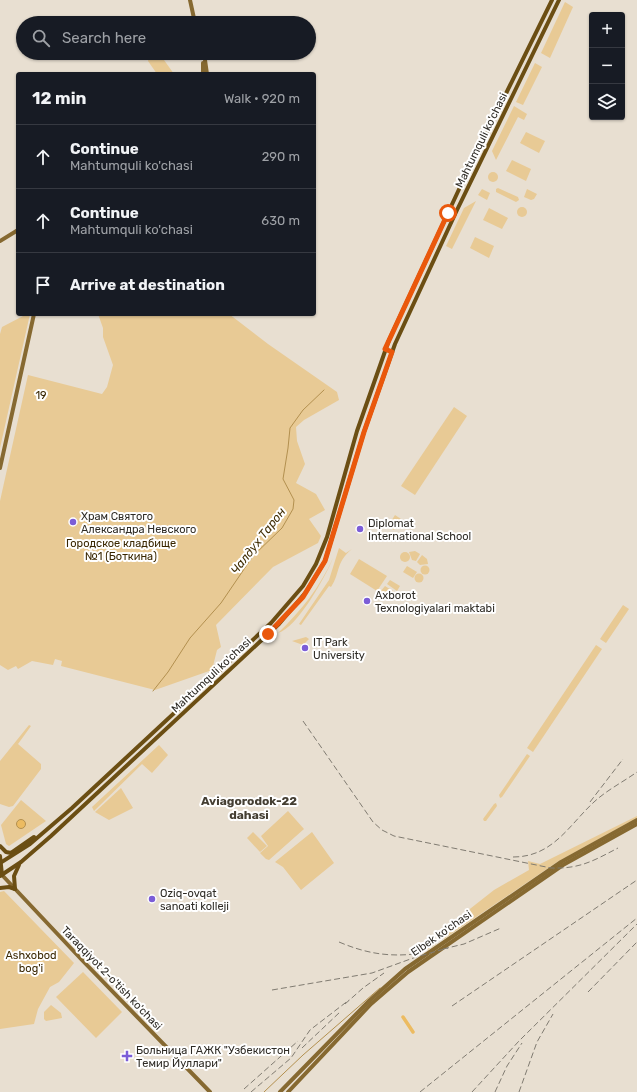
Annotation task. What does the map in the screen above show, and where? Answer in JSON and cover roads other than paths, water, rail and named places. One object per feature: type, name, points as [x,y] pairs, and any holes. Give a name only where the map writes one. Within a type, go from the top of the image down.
[{"type":"main road","name":"Mahtumquli ko'chasi","points":[[1,863],[16,854],[45,832],[72,808],[271,623],[300,589],[312,572],[324,545],[357,430],[385,349],[406,302],[552,0]]},
{"type":"main road","name":"Mahtumquli ko'chasi","points":[[1,874],[21,862],[77,812],[279,624],[310,587],[327,556],[364,432],[392,352],[415,299],[559,0]]},
{"type":"main road","points":[[192,3],[195,16]]},
{"type":"main road","points":[[549,7],[554,9]]},
{"type":"main road","points":[[203,60],[203,72]]},
{"type":"main road","points":[[204,60],[207,72]]},
{"type":"main road","points":[[498,112],[503,115]]},
{"type":"main road","points":[[0,241],[16,231]]},
{"type":"main road","points":[[0,468],[34,316]]},
{"type":"main road","points":[[385,349],[392,352]]},
{"type":"main road","points":[[72,808],[77,812]]},
{"type":"main road","name":"Elbek ko'chasi","points":[[280,1092],[369,1001],[405,969],[561,862],[637,820]]},
{"type":"main road","name":"Elbek ko'chasi","points":[[288,1092],[371,1004],[408,972],[563,865],[637,824]]},
{"type":"main road","points":[[0,846],[6,852],[12,853],[45,832]]},
{"type":"main road","points":[[0,856],[1,874]]},
{"type":"main road","points":[[0,888],[9,886],[15,889],[15,873],[21,862]]},
{"type":"main road","name":"Taraqqiyot 2-o'tish ko'chasi","points":[[1,874],[210,1092]]},
{"type":"waterway","name":"Чалдух Тарон","points":[[153,691],[168,672],[190,638],[221,603],[253,556],[282,528],[293,509],[294,500],[283,479],[290,428],[303,410],[324,390]]},
{"type":"waterway","points":[[264,1092],[303,1055],[380,988]]},
{"type":"waterway","points":[[403,1017],[413,1032]]},
{"type":"railway","points":[[303,721],[373,822],[382,830],[394,836],[551,868],[578,866],[618,848]]},
{"type":"railway","points":[[590,802],[623,759]]},
{"type":"railway","points":[[513,857],[527,856],[550,846],[568,830],[594,802],[637,772]]},
{"type":"railway","points":[[452,1006],[637,880]]},
{"type":"railway","points":[[420,1092],[637,918]]},
{"type":"railway","points":[[472,1092],[519,1041],[637,924]]},
{"type":"railway","points":[[443,949],[464,944],[501,928]]},
{"type":"railway","points":[[339,942],[358,949],[376,953],[395,955],[415,954]]},
{"type":"railway","points":[[588,992],[637,942]]},
{"type":"railway","points":[[272,990],[372,973],[416,957],[448,948]]},
{"type":"railway","points":[[345,1004],[363,988],[384,973]]},
{"type":"railway","points":[[251,1092],[291,1058],[310,1030],[349,1000]]},
{"type":"railway","points":[[302,1048],[340,1012]]},
{"type":"railway","points":[[519,1092],[537,1042],[553,1014]]},
{"type":"railway","points":[[244,1089],[298,1041]]},
{"type":"railway","points":[[495,1092],[507,1066],[522,1043]]},
{"type":"place","name":"Храм Святого Александра Невского","points":[[73,522]]},
{"type":"place","name":"Diplomat International School","points":[[360,529]]},
{"type":"place","name":"Axborot Texnologiyalari maktabi","points":[[367,601]]},
{"type":"place","name":"IT Park University","points":[[305,648]]},
{"type":"place","name":"Oziq-ovqat sanoati kolleji","points":[[152,899]]},
{"type":"place","name":"Больница ГАЖК \"Узбекистон Темир Йуллари\"","points":[[127,1056]]},
{"type":"district","name":"Aviagorodok-22 dahasi","points":[[249,808]]},
{"type":"park label","name":"19","points":[[41,395]]},
{"type":"park label","name":"Городское кладбище №1 (Боткина)","points":[[121,549]]},
{"type":"park label","name":"Ashxobod bog'i","points":[[31,961]]}]
